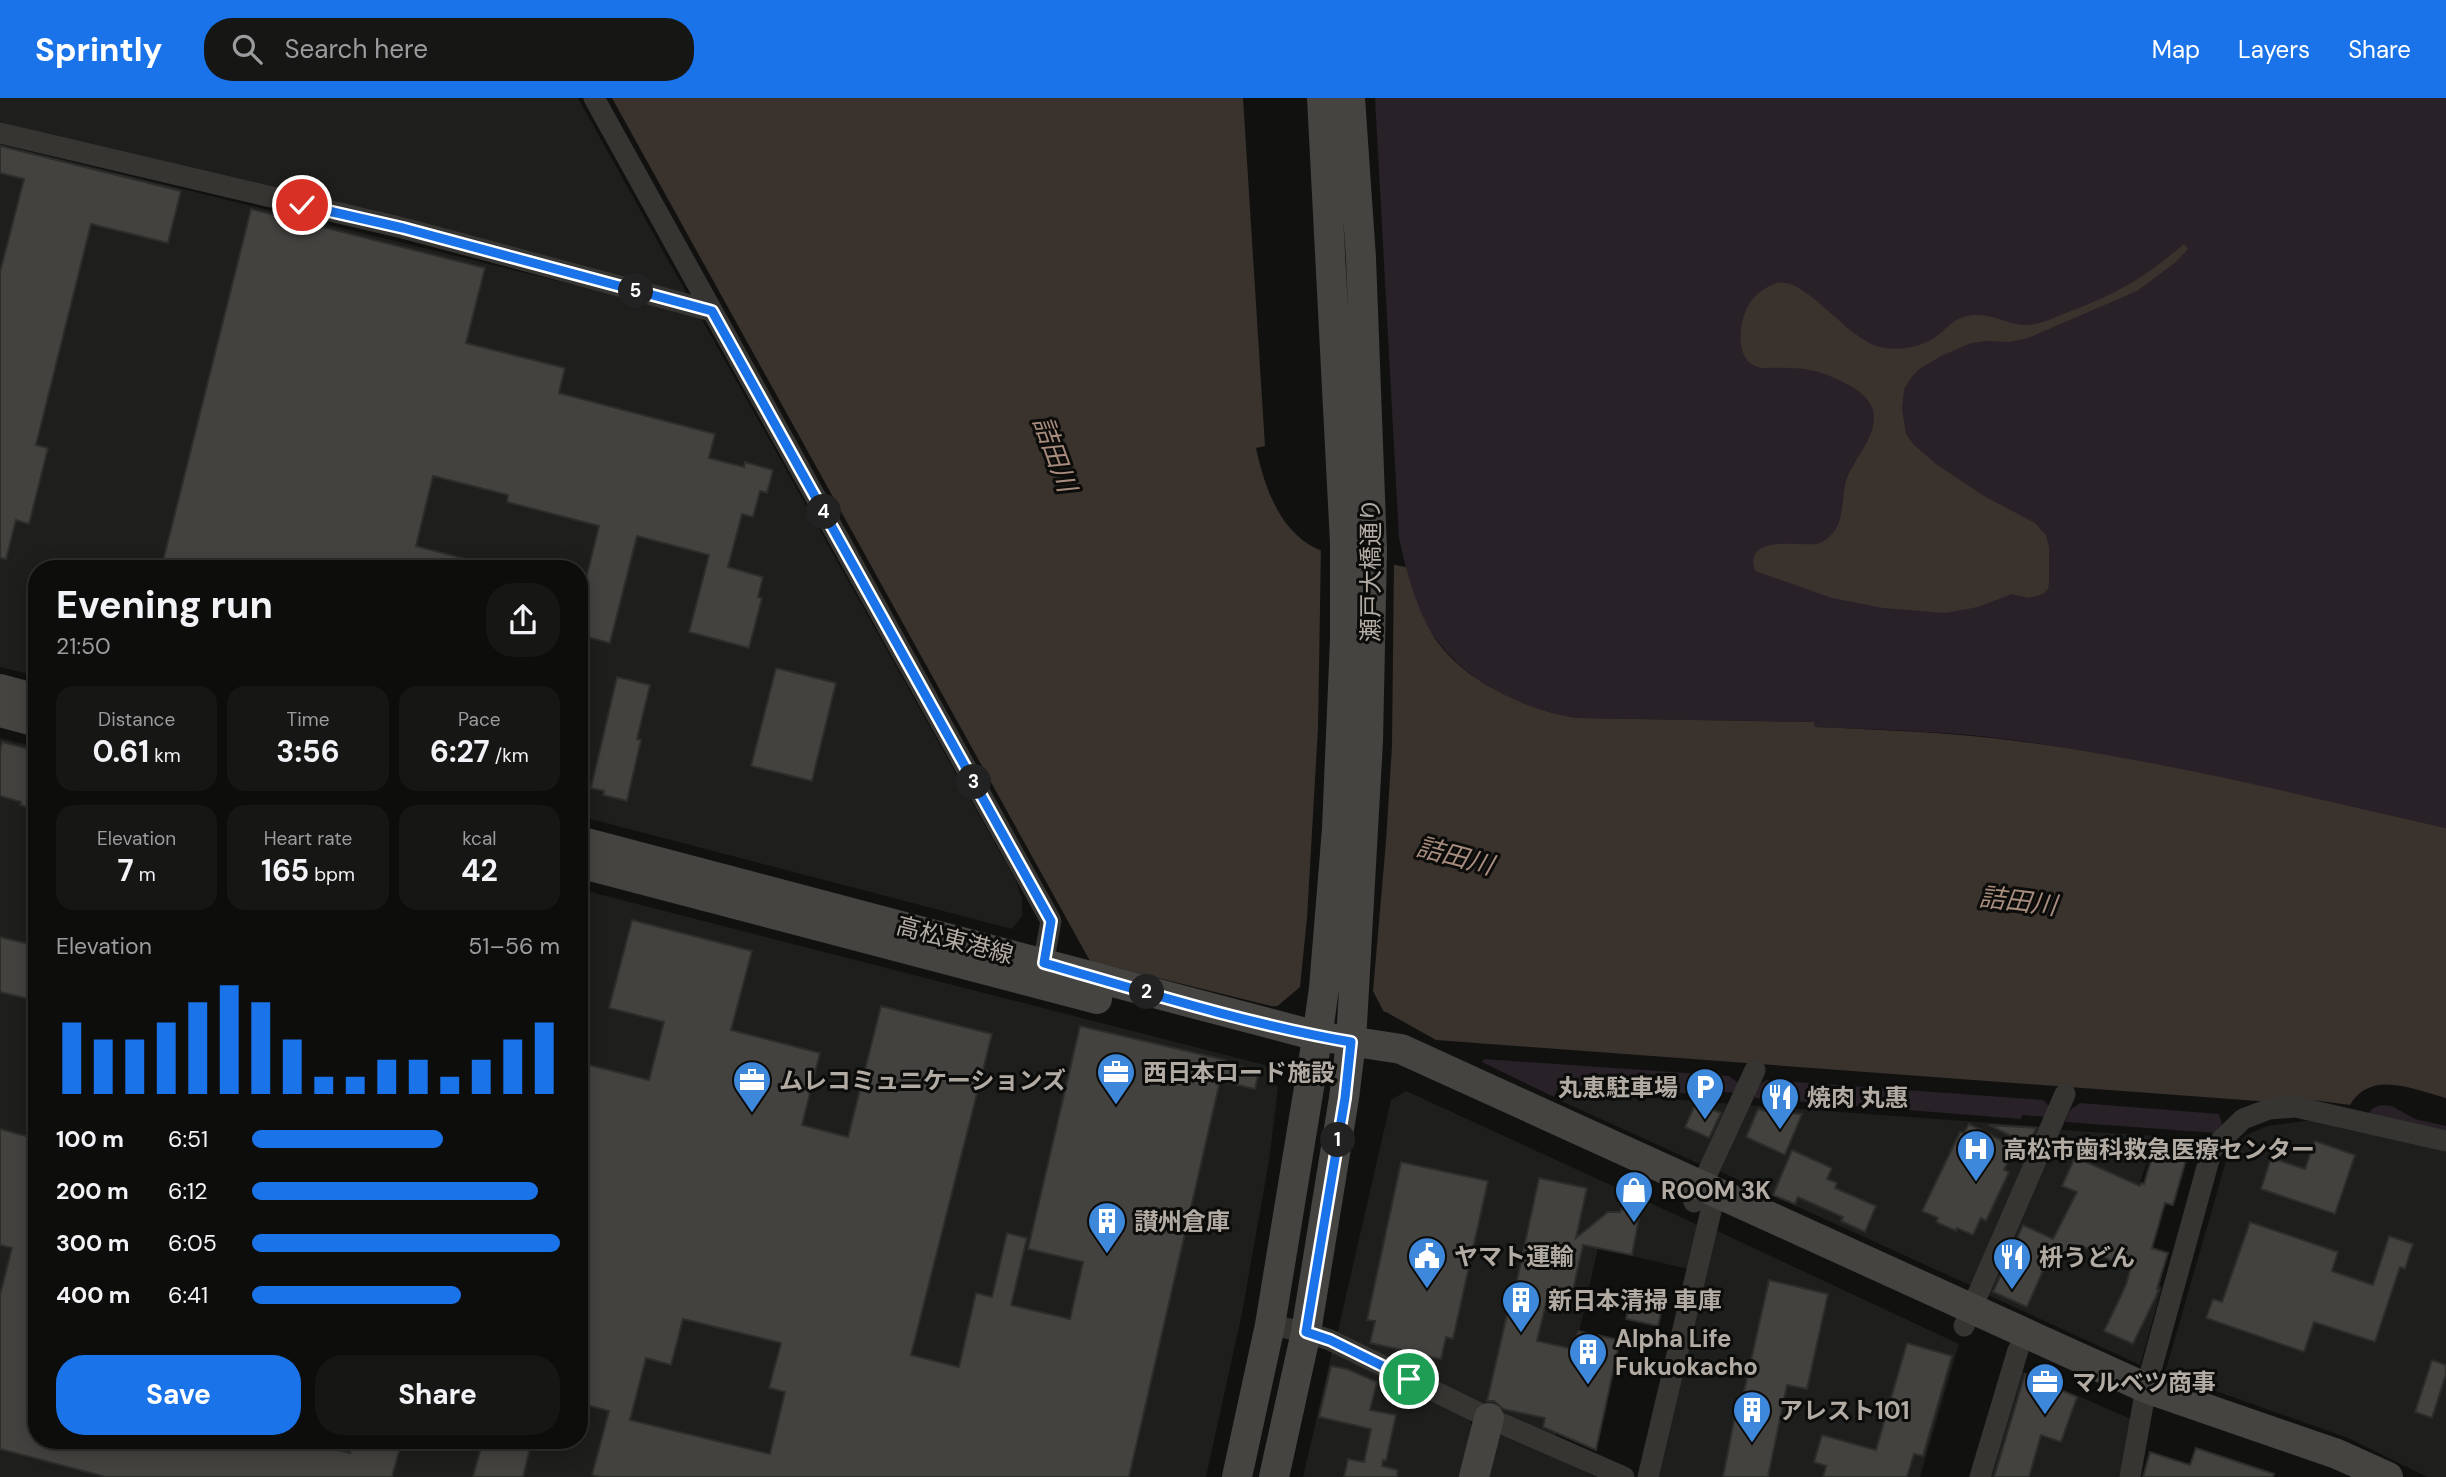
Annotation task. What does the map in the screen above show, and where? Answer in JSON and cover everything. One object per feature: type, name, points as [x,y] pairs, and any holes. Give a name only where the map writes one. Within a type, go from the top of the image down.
[{"type":"street","points":[[594,98],[1051,921],[1042,973]]},
{"type":"street","name":"瀬戸大橋通り","points":[[1322,98],[1358,547],[1368,741],[1350,1042]]},
{"type":"street","name":"瀬戸大橋通り","points":[[1317,1036],[1324,988],[1338,829],[1345,639],[1358,547],[1361,258],[1350,98]]},
{"type":"street","points":[[0,133],[403,228],[712,311]]},
{"type":"street","points":[[0,689],[28,697]]},
{"type":"street","points":[[0,712],[28,720]]},
{"type":"street","name":"高松東港線","points":[[588,844],[1042,973]]},
{"type":"street","name":"高松東港線","points":[[588,865],[1317,1036],[1401,1049],[1703,1199],[1968,1317]]},
{"type":"street","points":[[1237,1477],[1270,1325],[1317,1036]]},
{"type":"street","points":[[1274,1477],[1306,1332],[1345,1098],[1350,1042]]},
{"type":"street","points":[[1648,1477],[1703,1199],[1755,1070]]},
{"type":"street","points":[[1968,1317],[2065,1094]]},
{"type":"street","points":[[2130,1477],[2144,1397],[2212,1149],[2243,1119],[2269,1110],[2297,1107],[2446,1141]]},
{"type":"street","points":[[1968,1317],[2018,1350],[2144,1397],[2341,1477]]},
{"type":"street","points":[[1968,1317],[2144,1397],[2337,1454],[2388,1477]]},
{"type":"street","points":[[1270,1325],[1330,1340],[1489,1418],[1624,1477]]},
{"type":"street","points":[[1980,1477],[2018,1350]]},
{"type":"street","points":[[1474,1477],[1489,1418]]},
{"type":"shaded area","points":[[0,98],[578,98],[688,296],[0,122]]},
{"type":"shaded area","points":[[1375,98],[2446,98],[2446,828],[2181,769],[2075,749],[1995,738],[1918,731],[1815,727],[1814,722],[1580,718],[1538,709],[1498,692],[1479,680],[1446,652],[1426,624],[1412,588],[1399,538]]},
{"type":"shaded area","points":[[0,144],[700,316],[1016,881],[1022,899],[1022,916],[1012,929],[588,818],[588,560],[28,560],[28,674],[0,667]]},
{"type":"shaded area","points":[[0,738],[28,745],[28,1449],[588,1449],[588,891],[1265,1065],[1278,1088],[1269,1161],[1242,1313],[1206,1477],[0,1477]]},
{"type":"shaded area","points":[[1484,1059],[1729,1076],[1738,1083],[1737,1093],[1707,1091],[1707,1095],[1560,1084],[1554,1097],[1482,1062]]},
{"type":"shaded area","points":[[1767,1080],[2043,1100],[2050,1107],[2049,1117],[2022,1115],[2021,1119],[1755,1098],[1754,1093],[1761,1083]]},
{"type":"shaded area","points":[[1406,1091],[1698,1225],[1688,1269],[1598,1248],[1555,1439],[1337,1335],[1391,1100]]},
{"type":"shaded area","points":[[1563,1091],[1733,1104],[1706,1167],[1559,1100]]},
{"type":"shaded area","points":[[2080,1103],[2219,1114],[2222,1124],[2216,1133],[2065,1122],[2070,1110]]},
{"type":"shaded area","points":[[1745,1105],[2046,1127],[1974,1287],[1719,1171]]},
{"type":"shaded area","points":[[2381,1105],[2392,1106],[2415,1119],[2446,1126],[2446,1134],[2367,1115],[2373,1108]]},
{"type":"shaded area","points":[[2311,1120],[2446,1151],[2446,1477],[2427,1477],[2348,1438],[2165,1373],[2228,1154],[2247,1135],[2267,1126]]},
{"type":"shaded area","points":[[2061,1130],[2157,1136],[2110,1262],[2162,1287],[2140,1365],[1986,1294]]},
{"type":"shaded area","points":[[1713,1229],[1959,1344],[1920,1477],[1657,1477]]},
{"type":"shaded area","points":[[1332,1352],[1468,1416],[1473,1429],[1462,1477],[1303,1477]]},
{"type":"shaded area","points":[[2019,1370],[2133,1420],[2122,1477],[1988,1477]]},
{"type":"shaded area","points":[[1505,1434],[1597,1477],[1485,1477],[1494,1438]]},
{"type":"water","name":"詰田川","points":[[612,98],[1243,98],[1265,446],[1256,448],[1264,479],[1277,510],[1297,535],[1310,545],[1334,555],[1406,567],[1416,600],[1431,632],[1458,664],[1476,678],[1517,701],[1560,715],[1580,718],[1814,722],[1815,727],[1942,733],[2017,741],[2179,768],[2446,828],[2446,1098],[2407,1087],[2381,1085],[2359,1094],[2350,1105],[2305,1099],[2271,1102],[1436,1040],[1386,1012],[1271,1006],[1090,961]]},
{"type":"water","points":[[2184,244],[2188,249],[2176,262],[2137,291],[2028,338],[2010,342],[1971,343],[1918,370],[1904,389],[1902,409],[1906,434],[1914,445],[1936,464],[1984,496],[2035,523],[2046,535],[2049,547],[2049,582],[2048,589],[2043,594],[2029,598],[2012,594],[1978,607],[1945,613],[1883,608],[1832,598],[1755,571],[1753,559],[1757,551],[1765,547],[1775,544],[1816,544],[1835,531],[1846,481],[1871,434],[1874,417],[1870,404],[1861,393],[1830,376],[1799,368],[1762,368],[1747,359],[1741,343],[1742,323],[1748,306],[1760,292],[1777,283],[1788,283],[1800,288],[1865,340],[1884,348],[1900,349],[1924,343],[1956,320],[1971,315],[2025,325],[2051,319],[2128,284]]},
{"type":"pier","points":[[1321,546],[1394,561],[1392,746],[1373,991],[1386,1016],[1274,1009],[1300,987],[1307,918],[1318,728]]},
{"type":"building","points":[[0,146],[181,191],[168,243],[91,224],[36,445],[48,448],[29,524],[16,520],[6,559],[0,558],[0,272],[24,179],[0,173]]},
{"type":"building","points":[[251,209],[485,268],[466,343],[565,368],[559,393],[715,434],[709,458],[744,467],[745,462],[773,470],[767,493],[760,491],[753,517],[742,514],[728,567],[763,577],[758,597],[762,598],[749,648],[689,632],[709,555],[637,536],[610,643],[588,637],[588,571],[599,526],[507,502],[508,495],[433,476],[416,546],[470,560],[163,560]]},
{"type":"building","points":[[776,668],[836,683],[812,781],[751,766]]},
{"type":"building","points":[[617,677],[650,685],[637,739],[641,740],[627,801],[603,795],[604,791],[591,788]]},
{"type":"building","points":[[2,742],[28,749],[28,807],[20,805],[21,802],[0,796]]},
{"type":"building","points":[[632,920],[752,951],[731,1030],[820,1053],[802,1125],[848,1137],[881,1006],[992,1034],[911,1355],[959,1367],[976,1293],[992,1297],[1007,1233],[1027,1238],[1011,1305],[1070,1319],[1083,1262],[1028,1249],[1080,1026],[1225,1060],[1224,1063],[1259,1071],[1255,1089],[1220,1081],[1129,1477],[592,1475],[609,1411],[588,1405],[588,1069],[589,1065],[649,1080],[664,1022],[609,1008]],"holes":[[[683,1319],[781,1343],[769,1388],[785,1392],[770,1454],[630,1420],[646,1358],[671,1365]]]},
{"type":"building","points":[[0,937],[28,944],[28,999],[0,992]]},
{"type":"building","name":"丸恵駐車場","points":[[1696,1102],[1721,1113],[1709,1138],[1685,1127]]},
{"type":"building","points":[[1758,1109],[1802,1114],[1785,1155],[1746,1137]]},
{"type":"building","points":[[1969,1124],[2015,1147],[2004,1170],[2009,1172],[1986,1221],[1981,1218],[1973,1235],[1936,1222],[1938,1218],[1922,1211],[1960,1132],[1964,1133]]},
{"type":"building","points":[[1989,1125],[2036,1128],[2029,1145]]},
{"type":"building","points":[[0,1129],[28,1137],[28,1449],[335,1449],[350,1453],[351,1449],[400,1449],[392,1477],[106,1477],[0,1449],[0,1295],[12,1248],[0,1245]]},
{"type":"building","points":[[2315,1141],[2355,1155],[2335,1214],[2261,1189],[2271,1158],[2305,1169]]},
{"type":"building","points":[[2156,1143],[2188,1153],[2173,1205],[2165,1203],[2152,1248],[2168,1253],[2157,1289],[2159,1290],[2133,1344],[2104,1331],[2126,1285],[2130,1270],[2082,1246],[2075,1260],[2061,1254],[2053,1270],[2045,1266],[2027,1307],[1993,1292],[2023,1225],[2053,1239],[2077,1192],[2062,1186],[2075,1157],[2140,1186],[2141,1183],[2144,1184]]},
{"type":"building","points":[[1792,1150],[1832,1168],[1827,1179],[1837,1183],[1835,1188],[1876,1206],[1865,1232],[1841,1221],[1843,1217],[1798,1197],[1795,1204],[1773,1195]]},
{"type":"building","points":[[1401,1162],[1488,1181],[1453,1339],[1446,1337],[1441,1359],[1424,1356],[1422,1365],[1404,1361],[1406,1351],[1370,1343],[1375,1321],[1367,1320]]},
{"type":"building","points":[[1539,1178],[1587,1188],[1576,1238],[1608,1212],[1620,1212],[1621,1209],[1640,1213],[1632,1255],[1583,1245],[1570,1304],[1547,1299],[1537,1341],[1574,1349],[1578,1331],[1620,1340],[1596,1450],[1543,1427],[1545,1418],[1503,1409],[1494,1401],[1487,1401]]},
{"type":"building","points":[[2250,1222],[2338,1252],[2332,1271],[2373,1285],[2389,1236],[2413,1244],[2405,1269],[2400,1267],[2375,1342],[2314,1322],[2304,1352],[2206,1318],[2213,1299],[2222,1302]]},
{"type":"building","points":[[1769,1280],[1828,1294],[1807,1389],[1787,1385],[1768,1477],[1723,1477],[1739,1395],[1743,1396]]},
{"type":"building","points":[[1631,1296],[1663,1303],[1658,1326],[1626,1319]]},
{"type":"building","points":[[1907,1343],[1952,1356],[1923,1456],[1914,1454],[1907,1477],[1823,1477],[1826,1466],[1814,1462],[1822,1435],[1876,1450]]},
{"type":"building","points":[[2432,1360],[2446,1365],[2446,1374],[2432,1418],[2415,1412]]},
{"type":"building","points":[[1331,1366],[1347,1369],[1377,1382],[1370,1410],[1396,1415],[1386,1461],[1383,1460],[1382,1466],[1398,1470],[1397,1477],[1344,1477],[1348,1459],[1364,1462],[1371,1429],[1319,1417]]},
{"type":"building","points":[[2025,1374],[2077,1397],[2061,1442],[2041,1435],[2029,1477],[1994,1477]]},
{"type":"building","points":[[2196,1448],[2274,1474],[2273,1477],[2143,1477],[2150,1452],[2190,1465]]},
{"type":"building","points":[[481,1449],[530,1449],[523,1477],[473,1477]]},
{"type":"place","name":"西日本ロード施設","points":[[1116,1106]]},
{"type":"place","name":"ムレコミュニケーションズ","points":[[752,1114]]},
{"type":"place","name":"丸恵駐車場","points":[[1705,1121]]},
{"type":"place","name":"焼肉 丸惠","points":[[1780,1131]]},
{"type":"place","name":"高松市歯科救急医療センター","points":[[1976,1183]]},
{"type":"place","name":"ROOM 3K","points":[[1634,1224]]},
{"type":"place","name":"讃州倉庫","points":[[1107,1255]]},
{"type":"place","name":"ヤマト運輸","points":[[1427,1290]]},
{"type":"place","name":"枡うどん","points":[[2012,1291]]},
{"type":"place","name":"新日本清掃 車庫","points":[[1521,1334]]},
{"type":"place","name":"Alpha Life Fukuokacho","points":[[1588,1386]]},
{"type":"place","name":"マルベツ商事","points":[[2045,1416]]},
{"type":"place","name":"アレスト101","points":[[1752,1444]]},
{"type":"route","points":[[302,205],[403,228],[712,311],[1051,921],[1044,963],[1160,996],[1317,1036],[1351,1042],[1345,1098],[1306,1332],[1330,1340],[1409,1379]]}]
